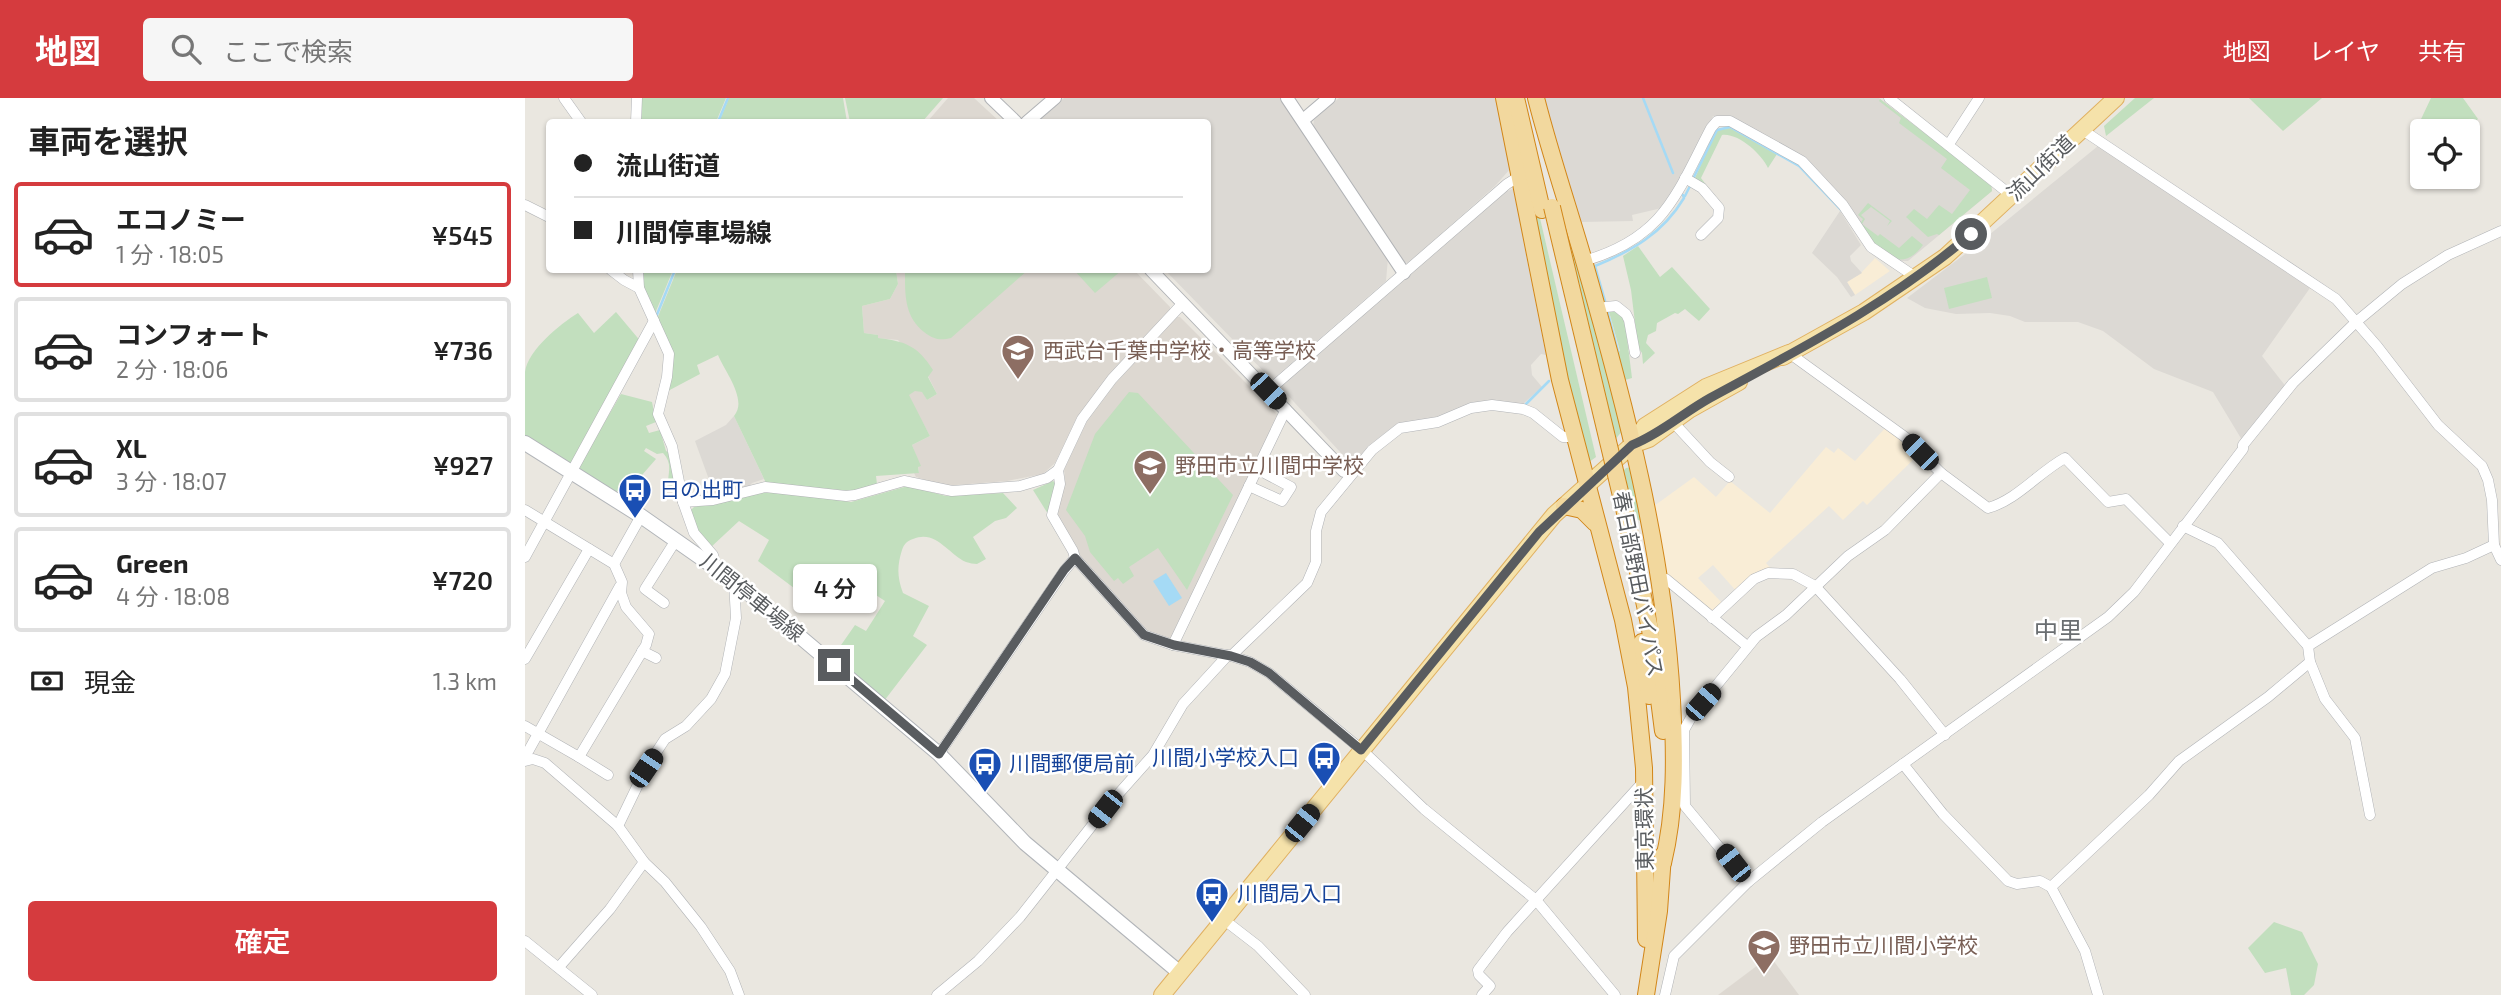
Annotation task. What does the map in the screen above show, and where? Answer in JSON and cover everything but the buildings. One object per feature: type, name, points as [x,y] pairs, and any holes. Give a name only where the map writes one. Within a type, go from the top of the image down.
[{"type":"highway","name":"東京環状","points":[[1504,98],[1573,437],[1631,655],[1640,719],[1644,781],[1646,939]]},
{"type":"highway","name":"春日部野田バイパス","points":[[1515,98],[1547,209],[1650,629],[1662,714],[1665,798],[1659,911],[1646,995]]},
{"type":"highway","name":"春日部野田バイパス","points":[[1526,98],[1547,209]]},
{"type":"highway","points":[[1536,98],[1584,261],[1632,445],[1659,580],[1670,671],[1674,750],[1670,834],[1663,863]]},
{"type":"highway","points":[[1564,506],[1582,510],[1597,524]]},
{"type":"highway","name":"春日部野田バイパス","points":[[1622,522],[1641,639],[1653,746],[1654,827],[1646,939],[1636,995]]},
{"type":"main road","name":"流山街道","points":[[1632,445],[1649,439],[1672,421],[1864,312],[1917,278],[1971,234],[2116,98]]},
{"type":"main road","name":"流山街道","points":[[1162,995],[1539,532],[1564,506],[1632,445],[1645,426],[1697,391],[1789,353]]},
{"type":"main road","name":"川間停車場線","points":[[525,443],[641,516],[734,581],[939,754],[1025,843],[1180,973]]},
{"type":"street","points":[[564,98],[578,119]]},
{"type":"street","points":[[636,119],[637,98]]},
{"type":"street","points":[[991,98],[1013,119]]},
{"type":"street","points":[[1030,119],[1055,98]]},
{"type":"street","points":[[1287,98],[1405,273]]},
{"type":"street","points":[[1303,120],[1328,98]]},
{"type":"street","points":[[1889,98],[2012,196]]},
{"type":"street","points":[[1949,144],[1979,98]]},
{"type":"street","points":[[1584,261],[1621,248],[1656,222],[1666,212],[1717,121],[1730,121],[1802,161],[1843,205],[1871,247],[1917,278]]},
{"type":"street","points":[[2081,130],[2336,299],[2438,425],[2474,456],[2488,480],[2492,499],[2494,545],[2501,560]]},
{"type":"street","points":[[1268,391],[1507,184],[1521,176]]},
{"type":"street","points":[[1685,178],[1698,185],[1719,208],[1718,218],[1701,235]]},
{"type":"street","points":[[525,205],[546,216]]},
{"type":"street","points":[[1665,995],[1674,956],[1748,882],[1822,822],[2108,617],[2134,592],[2293,383],[2356,322],[2402,284],[2438,261],[2501,231]]},
{"type":"street","points":[[615,273],[639,288]]},
{"type":"street","points":[[638,273],[639,288],[669,354],[658,414],[672,446],[694,533],[713,555],[716,567]]},
{"type":"street","points":[[1154,273],[1345,471]]},
{"type":"street","points":[[1183,303],[1112,379],[1082,419],[1058,470],[1060,484],[1052,515],[1075,558],[1144,635],[1174,645],[1230,655],[1269,673],[1361,750],[1424,809],[1536,900],[1615,995]]},
{"type":"street","points":[[1597,308],[1616,306],[1626,314],[1635,353]]},
{"type":"street","points":[[525,557],[654,321]]},
{"type":"street","points":[[1789,353],[1905,437],[1941,473],[1988,508],[2019,491],[2047,468],[2065,458],[2108,502],[2126,499],[2170,543]]},
{"type":"street","points":[[937,995],[999,941],[1105,809],[1153,755],[1183,704],[1230,655],[1307,583],[1316,562],[1316,531],[1321,512],[1371,450],[1400,428],[1438,422],[1471,408],[1492,405],[1523,409],[1563,437],[1573,437]]},
{"type":"street","points":[[1174,645],[1286,410]]},
{"type":"street","points":[[1672,421],[1710,462],[1729,477]]},
{"type":"street","points":[[1249,486],[1282,501],[1291,487],[1257,469]]},
{"type":"street","points":[[684,502],[713,500],[765,487],[846,496],[904,481],[952,491],[1006,487],[1035,483],[1058,470]]},
{"type":"street","points":[[1748,882],[1685,806],[1684,730],[1693,714],[1758,635],[1786,615],[1848,556],[1885,530],[1941,473]]},
{"type":"street","points":[[2488,480],[2501,484]]},
{"type":"street","points":[[525,510],[614,565],[622,582],[621,593],[626,607],[649,634],[642,651],[579,757]]},
{"type":"street","points":[[614,565],[641,516]]},
{"type":"street","points":[[2183,526],[2218,543],[2308,646],[2309,662],[2325,699],[2355,738],[2370,815]]},
{"type":"street","points":[[664,603],[645,589],[676,540]]},
{"type":"street","points":[[2308,646],[2432,568],[2466,558],[2494,545]]},
{"type":"street","points":[[525,659],[589,549]]},
{"type":"street","points":[[939,754],[1064,570],[1075,558]]},
{"type":"street","points":[[1712,618],[1754,579],[1768,573],[1793,573],[1815,586],[1900,679],[1945,735]]},
{"type":"street","points":[[1659,580],[1666,579],[1747,646]]},
{"type":"street","points":[[618,827],[646,768],[665,739],[686,726],[711,699],[726,674],[736,618],[734,581]]},
{"type":"street","points":[[622,582],[525,759],[545,763],[618,827],[644,862],[665,881],[701,928],[730,971],[739,995]]},
{"type":"street","points":[[642,651],[656,658]]},
{"type":"street","points":[[2051,887],[2149,795],[2179,761],[2268,697],[2309,662]]},
{"type":"street","points":[[525,726],[608,775]]},
{"type":"street","points":[[1903,764],[1943,814],[2008,881],[2017,884],[2040,881],[2051,887],[2085,951],[2098,995]]},
{"type":"street","points":[[1482,995],[1490,986],[1479,975],[1478,970],[1536,900],[1644,781]]},
{"type":"street","points":[[559,967],[610,909],[644,862]]},
{"type":"street","points":[[1223,919],[1258,946],[1305,995]]},
{"type":"street","points":[[525,941],[592,995]]},
{"type":"shaded area","points":[[948,98],[974,98],[997,119],[930,119]]},
{"type":"shaded area","points":[[1064,98],[1282,98],[1388,258],[1386,281],[1272,380],[1168,273],[1211,273],[1211,119],[1040,119]]},
{"type":"shaded area","points":[[1339,98],[1496,98],[1510,169],[1495,186],[1408,263],[1403,262],[1313,127],[1314,120]]},
{"type":"shaded area","points":[[1544,98],[1879,98],[1991,184],[1992,191],[1908,261],[1899,261],[1873,245],[1804,159],[1728,116],[1713,116],[1666,207],[1632,215],[1633,221],[1581,222]]},
{"type":"shaded area","points":[[2098,146],[2310,288],[2262,356],[2287,388],[2242,440],[2213,392],[2154,369],[2103,331],[2078,322],[2025,322],[1990,313],[1956,314],[1925,308],[1907,298]]},
{"type":"shaded area","points":[[1507,190],[1516,190],[1546,355],[1541,354],[1531,365],[1532,375],[1542,387],[1523,404],[1500,401],[1471,404],[1432,419],[1397,424],[1368,446],[1353,466],[1282,389],[1282,384]]},
{"type":"shaded area","points":[[1840,211],[1861,245],[1850,256],[1862,273],[1847,282],[1855,295],[1851,297],[1837,277],[1812,253]]},
{"type":"shaded area","points":[[1875,258],[1890,271],[1855,295],[1847,282],[1861,273]]},
{"type":"shaded area","name":"西武台千葉中学校・高等学校","points":[[896,273],[1137,273],[1170,307],[1170,311],[1102,385],[1077,417],[1055,463],[1043,474],[1007,481],[944,486],[916,477],[914,473],[919,473],[920,466],[912,445],[930,436],[908,395],[915,390],[923,392],[927,400],[937,394],[928,376],[898,340],[877,338],[878,335],[864,333],[862,306],[890,299],[898,284]]},
{"type":"shaded area","name":"野田市立川間中学校","points":[[1176,317],[1180,317],[1279,416],[1172,641],[1143,628],[1080,557],[1054,514],[1065,478],[1064,470],[1086,423],[1115,384]]},
{"type":"shaded area","points":[[734,416],[764,479],[752,483],[748,488],[715,496],[695,441],[726,425]]},
{"type":"shaded area","points":[[1887,426],[1919,454],[1867,505],[1863,501],[1843,520],[1829,506],[1766,563],[1773,571],[1738,593],[1713,565],[1698,578],[1724,605],[1712,615],[1666,574],[1654,506],[1694,477],[1716,497],[1730,481],[1770,513],[1826,447],[1834,453],[1838,448],[1855,461]]},
{"type":"shaded area","name":"野田市立川間小学校","points":[[1770,956],[1799,995],[1718,995]]},
{"type":"green space","points":[[639,98],[726,98],[717,119],[639,119]]},
{"type":"green space","points":[[729,98],[843,98],[846,119],[720,119]]},
{"type":"green space","points":[[845,98],[943,98],[925,119],[849,119]]},
{"type":"green space","points":[[2135,98],[2154,98],[2106,136],[2104,126]]},
{"type":"green space","points":[[2249,98],[2322,98],[2283,131]]},
{"type":"green space","points":[[2431,98],[2463,98],[2478,119],[2421,119]]},
{"type":"green space","points":[[1880,99],[1991,184],[1992,191],[1939,235],[1928,237],[1906,217],[1914,209],[1927,219],[1939,205],[1952,214],[1970,190],[1941,168],[1947,159],[1899,123],[1901,118],[1879,101]]},
{"type":"green space","points":[[1730,127],[1777,154],[1768,168],[1749,146],[1735,137],[1722,135],[1701,178],[1713,194],[1694,180],[1717,130]]},
{"type":"green space","points":[[1868,203],[1892,221],[1887,226],[1890,221],[1871,207],[1861,215],[1865,219],[1862,224],[1899,248],[1912,236],[1923,245],[1914,255],[1896,259],[1880,250],[1860,224],[1863,219],[1858,215]]},
{"type":"green space","points":[[1561,209],[1624,429],[1613,442],[1558,210]]},
{"type":"green space","points":[[1534,213],[1539,214],[1596,457],[1585,465]]},
{"type":"green space","points":[[1638,246],[1660,277],[1672,267],[1710,309],[1699,321],[1685,309],[1657,323],[1656,331],[1648,335],[1646,343],[1655,353],[1643,364],[1623,256]]},
{"type":"green space","points":[[641,273],[672,273],[654,316],[646,300]]},
{"type":"green space","points":[[676,273],[896,273],[898,284],[890,299],[862,306],[864,333],[910,346],[922,355],[933,370],[928,377],[937,394],[927,400],[922,392],[915,391],[909,395],[930,436],[912,445],[921,466],[918,467],[919,473],[876,476],[877,484],[851,491],[766,483],[734,416],[738,409],[737,394],[718,355],[697,365],[700,374],[666,392],[672,351],[657,319]]},
{"type":"green space","points":[[905,273],[1025,273],[951,338],[937,339],[917,326],[909,312]]},
{"type":"green space","points":[[1077,273],[1118,273],[1095,293]]},
{"type":"green space","points":[[1987,277],[1992,298],[1949,309],[1944,288]]},
{"type":"green space","points":[[1613,307],[1624,314],[1632,378],[1625,380],[1608,308]]},
{"type":"green space","points":[[616,312],[642,343],[573,469],[525,438],[527,364],[538,347],[554,331],[578,313],[594,333]]},
{"type":"green space","points":[[1129,392],[1138,393],[1233,495],[1187,590],[1158,548],[1129,567],[1134,576],[1123,584],[1118,578],[1114,581],[1090,552],[1085,536],[1066,510],[1095,434]]},
{"type":"green space","points":[[621,394],[652,402],[656,422],[646,426],[649,433],[660,430],[666,451],[671,454],[676,492],[668,485],[669,468],[666,457],[663,453],[657,454],[646,448],[644,451],[656,459],[635,483],[622,487],[615,493],[577,470]]},
{"type":"green space","points":[[1632,467],[1641,521],[1631,517],[1620,474],[1626,468]]},
{"type":"green space","points":[[1053,481],[1057,484],[1048,514],[1033,490]]},
{"type":"green space","points":[[908,486],[946,496],[1003,493],[1017,508],[1006,518],[995,521],[973,537],[986,559],[977,564],[966,562],[928,537],[913,539],[905,544],[899,561],[900,582],[903,593],[929,606],[913,636],[927,645],[884,701],[832,658],[855,625],[866,631],[885,601],[853,580],[826,612],[758,561],[769,540],[739,521],[710,548],[704,543],[689,512],[694,507],[773,491],[851,502]]},
{"type":"green space","points":[[2274,922],[2302,932],[2318,964],[2314,985],[2304,995],[2291,995],[2286,968],[2265,973],[2248,948]]},
{"type":"water","points":[[1166,573],[1182,598],[1169,606],[1153,581]]},
{"type":"waterway","points":[[719,119],[728,98]]},
{"type":"waterway","points":[[1643,98],[1673,173]]},
{"type":"waterway","points":[[1693,179],[1717,130],[1730,127],[1799,166],[1842,211]]},
{"type":"waterway","points":[[1685,196],[1691,184]]},
{"type":"waterway","points":[[1605,301],[1595,266],[1622,254],[1656,231],[1676,210],[1684,198],[1683,195]]},
{"type":"waterway","points":[[656,317],[674,273]]},
{"type":"waterway","points":[[1607,310],[1618,351]]},
{"type":"waterway","points":[[1525,405],[1549,381]]},
{"type":"place","name":"西武台千葉中学校・高等学校","points":[[1018,381]]},
{"type":"place","name":"野田市立川間中学校","points":[[1150,496]]},
{"type":"place","name":"日の出町","points":[[635,520]]},
{"type":"place","name":"川間小学校入口","points":[[1324,788]]},
{"type":"place","name":"川間郵便局前","points":[[985,794]]},
{"type":"place","name":"川間局入口","points":[[1212,924]]},
{"type":"place","name":"野田市立川間小学校","points":[[1764,976]]},
{"type":"district","name":"中里","points":[[2058,631]]},
{"type":"route","points":[[834,665],[939,754],[1064,570],[1075,558],[1144,635],[1174,645],[1250,662],[1269,673],[1361,750],[1554,515],[1632,445],[1649,439],[1706,400],[1864,312],[1917,278],[1971,234]]}]
